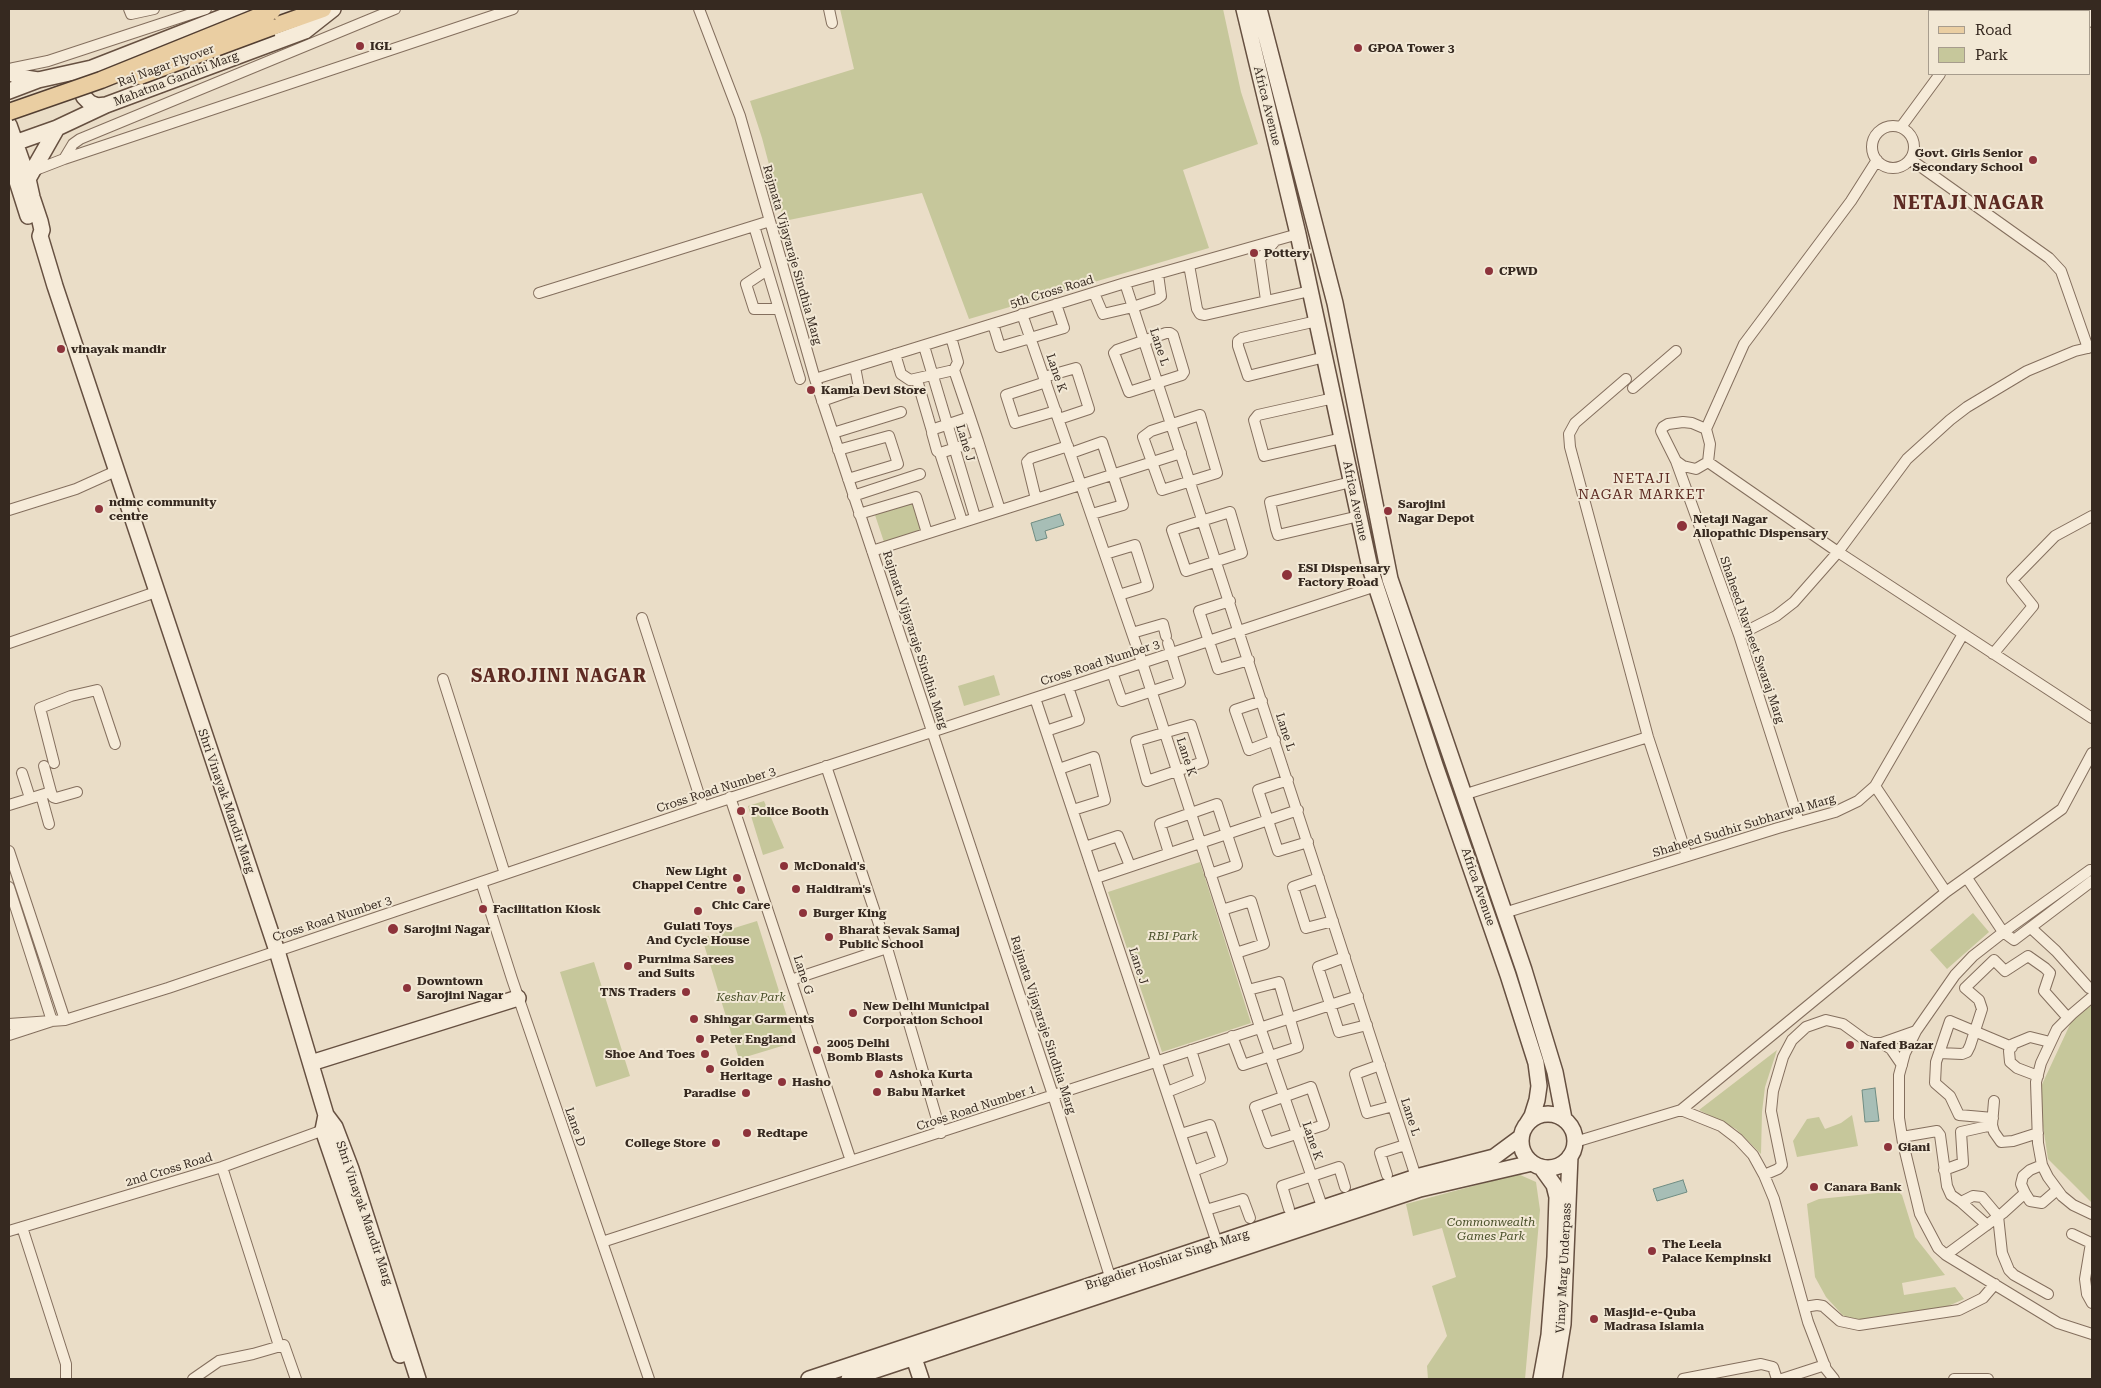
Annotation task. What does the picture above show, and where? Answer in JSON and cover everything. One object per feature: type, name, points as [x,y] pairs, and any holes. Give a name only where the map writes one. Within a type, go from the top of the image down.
[{"type":"main road","name":"Raj Nagar Flyover","points":[[9,112],[273,16],[323,9]]},
{"type":"main road","name":"Raj Nagar Flyover","points":[[9,124],[273,16]]},
{"type":"street","points":[[129,9],[131,14],[154,9]]},
{"type":"street","points":[[9,70],[48,61],[206,9]]},
{"type":"street","points":[[9,92],[38,80],[92,68],[243,9]]},
{"type":"street","name":"Mahatma Gandhi Marg","points":[[11,148],[106,105],[305,31],[333,9]]},
{"type":"street","points":[[64,159],[73,144],[80,139],[395,9]]},
{"type":"street","points":[[22,181],[64,159],[513,9]]},
{"type":"street","name":"Rajmata Vijayaraje Sindhia Marg","points":[[699,9],[740,116],[822,401],[1053,1095],[1112,1285]]},
{"type":"street","points":[[830,9],[832,23]]},
{"type":"street","name":"Africa Avenue","points":[[1244,9],[1298,234],[1351,482],[1376,586],[1536,1063],[1539,1086],[1536,1108],[1524,1131]]},
{"type":"street","name":"Africa Avenue","points":[[1259,9],[1336,303],[1390,579],[1504,913],[1555,1072],[1564,1119]]},
{"type":"street","points":[[155,26],[159,42]]},
{"type":"street","points":[[92,68],[85,73],[80,89],[90,103],[97,106],[106,105]]},
{"type":"street","points":[[9,70],[19,77],[38,80]]},
{"type":"street","points":[[1901,128],[1939,75]]},
{"type":"street","name":"Shri Vinayak Mandir Marg","points":[[9,124],[11,148],[22,181],[31,225],[34,232],[40,228],[116,471],[277,951],[328,1124],[379,1255],[418,1379]]},
{"type":"street","points":[[1888,127],[1901,128],[1911,136],[1913,142],[1914,148],[1910,159],[1897,167],[1883,165],[1878,160],[1872,147],[1876,134],[1888,127]]},
{"type":"street","points":[[22,181],[57,128]]},
{"type":"street","points":[[1739,635],[1784,610],[1838,552],[1907,459],[1950,420],[1967,407],[2043,363],[2090,347],[2061,271],[2049,258],[1910,159]]},
{"type":"street","points":[[1708,462],[1710,444],[1706,430],[1744,344],[1851,201],[1878,160]]},
{"type":"street","points":[[539,293],[770,221]]},
{"type":"street","points":[[754,226],[800,378]]},
{"type":"street","name":"5th Cross Road","points":[[815,379],[1125,283],[1298,234]]},
{"type":"street","points":[[1266,300],[1260,259],[1275,241]]},
{"type":"street","points":[[1189,265],[1197,309],[1204,316],[1310,291]]},
{"type":"street","points":[[767,270],[746,284],[754,309],[779,309]]},
{"type":"street","points":[[1094,293],[1103,314],[1133,307],[1157,299],[1160,296],[1158,274]]},
{"type":"street","name":"Lane L","points":[[1125,283],[1418,1183]]},
{"type":"street","points":[[993,324],[1000,347],[1031,339],[1064,328],[1056,304]]},
{"type":"street","name":"Lane K","points":[[1022,314],[1142,662],[1260,1027],[1324,1214]]},
{"type":"street","points":[[1317,321],[1242,338],[1238,341],[1238,346],[1248,376],[1325,357]]},
{"type":"street","points":[[1170,332],[1173,335],[1184,372],[1182,375],[1158,383],[1129,392],[1114,353],[1117,350],[1170,332]]},
{"type":"street","points":[[951,337],[958,362],[954,370],[1000,510]]},
{"type":"street","name":"Lane J","points":[[924,346],[975,517]]},
{"type":"street","points":[[1633,388],[1676,351]]},
{"type":"street","points":[[895,354],[903,377],[910,380],[917,380],[954,370]]},
{"type":"street","points":[[822,401],[859,388],[855,367]]},
{"type":"street","points":[[1076,368],[1089,409],[1015,423],[1006,395],[1045,379],[1076,368]]},
{"type":"street","points":[[1626,379],[1575,423],[1569,434],[1570,447],[1648,737],[1687,856]]},
{"type":"street","points":[[917,380],[962,522]]},
{"type":"street","points":[[1334,398],[1258,415],[1254,420],[1264,456],[1342,438]]},
{"type":"street","points":[[832,432],[901,412]]},
{"type":"street","points":[[1197,415],[1201,417],[1216,473],[1161,490],[1143,437],[1152,431],[1171,424],[1197,415]]},
{"type":"street","points":[[932,431],[946,424],[970,417]]},
{"type":"street","name":"Shaheed Navneet Swaraj Marg","points":[[1706,430],[1692,423],[1683,422],[1663,427],[1661,431],[1676,461],[1739,635],[1799,822]]},
{"type":"street","points":[[838,450],[889,436],[898,464],[848,479]]},
{"type":"street","points":[[940,453],[978,441]]},
{"type":"street","points":[[1036,499],[1027,462],[1031,458],[1102,442],[1123,505],[1092,514]]},
{"type":"street","points":[[872,551],[1181,453]]},
{"type":"street","points":[[1676,461],[1683,466],[1696,469],[1708,462]]},
{"type":"street","points":[[1708,462],[1838,552],[2092,718]]},
{"type":"street","points":[[9,510],[76,489],[116,471]]},
{"type":"street","points":[[853,496],[920,474]]},
{"type":"street","points":[[1351,482],[1270,502],[1276,529],[1278,535],[1359,516]]},
{"type":"street","points":[[859,514],[916,497],[927,533]]},
{"type":"street","points":[[1230,512],[1242,553],[1216,561],[1186,571],[1172,530],[1230,512]]},
{"type":"street","points":[[1994,654],[2033,606],[2012,580],[2054,536],[2092,516]]},
{"type":"street","points":[[1105,554],[1135,545],[1148,586],[1119,594]]},
{"type":"street","name":"Cross Road Number 3","points":[[52,1021],[64,1020],[168,988],[730,797],[1376,586]]},
{"type":"street","points":[[9,644],[156,592]]},
{"type":"street","points":[[1230,602],[1199,611],[1218,669],[1249,660]]},
{"type":"street","points":[[642,618],[702,807]]},
{"type":"street","points":[[1112,672],[1122,701],[1180,682],[1163,624],[1132,633]]},
{"type":"street","name":"Shaheed Sudhir Subharwal Marg","points":[[1504,913],[1840,810],[1858,801],[1875,786],[1963,634]]},
{"type":"street","points":[[443,679],[505,874]]},
{"type":"street","points":[[1046,731],[1079,720],[1068,687]]},
{"type":"street","points":[[49,824],[46,794],[49,764],[40,708],[70,696],[97,690],[115,744]]},
{"type":"street","name":"Lane J","points":[[1034,698],[1217,1243]]},
{"type":"street","points":[[1262,701],[1235,710],[1249,750],[1275,740]]},
{"type":"street","points":[[1192,725],[1203,762],[1177,772],[1148,781],[1136,741],[1192,725]]},
{"type":"street","points":[[1463,795],[1648,737]]},
{"type":"street","points":[[1573,1149],[1570,1125],[1564,1119],[1548,1114],[1540,1115],[1524,1131],[1524,1152],[1536,1165],[1557,1166],[1573,1149],[1681,1110],[1946,892],[2062,809],[2092,753]]},
{"type":"street","points":[[1058,769],[1094,757],[1106,800],[1073,810]]},
{"type":"street","points":[[826,766],[886,948],[941,1133]]},
{"type":"street","points":[[22,772],[30,798]]},
{"type":"street","points":[[1288,780],[1258,790],[1278,851],[1308,842]]},
{"type":"street","points":[[1875,786],[1946,892]]},
{"type":"street","points":[[9,805],[46,794],[56,798],[77,792]]},
{"type":"street","name":"Lane G","points":[[730,797],[851,1161]]},
{"type":"street","points":[[1169,853],[1160,824],[1217,804],[1238,866],[1210,874]]},
{"type":"street","points":[[1096,878],[1298,810]]},
{"type":"street","points":[[1085,847],[1118,836],[1130,866]]},
{"type":"street","points":[[9,851],[64,1020]]},
{"type":"street","points":[[1967,878],[2003,932],[2014,940],[2031,928],[2092,873]]},
{"type":"street","points":[[2092,873],[2003,932],[1973,956],[1956,975],[1916,1031],[1905,1053],[1898,1096],[1902,1137],[1920,1214],[1934,1242],[1946,1256],[2058,1322],[2092,1334]]},
{"type":"street","points":[[1320,878],[1293,887],[1306,928],[1333,920]]},
{"type":"street","name":"Lane D","points":[[481,882],[518,998],[649,1379]]},
{"type":"street","points":[[9,887],[52,1021]]},
{"type":"street","points":[[1222,910],[1251,901],[1264,944],[1236,953]]},
{"type":"street","points":[[2031,928],[2056,951],[2091,993],[2057,1029],[2050,1042],[2036,1082],[2038,1133],[2042,1165],[2048,1178],[2057,1190],[2073,1205],[2092,1214]]},
{"type":"street","points":[[792,980],[886,948]]},
{"type":"street","points":[[1939,1054],[1962,1054],[1967,1052],[1982,1009],[1979,1000],[1964,988],[1994,960],[2005,971],[2028,956],[2044,968],[2050,973],[2044,991],[2068,1018]]},
{"type":"street","points":[[1345,957],[1318,967],[1330,1005],[1340,1032],[1367,1025]]},
{"type":"street","points":[[1232,1036],[1243,1065],[1298,1047],[1279,982],[1248,990]]},
{"type":"street","name":"Cross Road Number 1","points":[[602,1242],[1358,996]]},
{"type":"street","points":[[311,1063],[518,998]]},
{"type":"street","points":[[1764,1175],[1778,1169],[1782,1165],[1771,1112],[1773,1091],[1783,1057],[1792,1040],[1806,1027],[1826,1020],[1843,1024],[1865,1040],[1882,1043],[1891,1049],[1902,1065]]},
{"type":"street","points":[[9,1024],[52,1021]]},
{"type":"street","points":[[9,1035],[52,1021]]},
{"type":"street","points":[[1992,1121],[1959,1115],[1950,1096],[1936,1083],[1936,1062],[1950,1021],[2012,1047]]},
{"type":"street","points":[[1882,1043],[1916,1031]]},
{"type":"street","points":[[2038,1076],[2018,1068],[2010,1062],[2010,1050],[2021,1039],[2030,1037],[2050,1042]]},
{"type":"street","points":[[1166,1092],[1200,1080],[1191,1050]]},
{"type":"street","points":[[1380,1066],[1355,1074],[1367,1113],[1393,1106]]},
{"type":"street","points":[[1311,1087],[1324,1125],[1268,1143],[1254,1107],[1284,1096],[1311,1087]]},
{"type":"street","points":[[1994,1101],[1992,1121],[1994,1132],[2001,1142],[2013,1141],[2038,1133]]},
{"type":"street","points":[[1681,1110],[1721,1126],[1738,1139],[1753,1155],[1774,1199],[1804,1307],[1825,1365],[1834,1379]]},
{"type":"street","points":[[1944,1170],[1963,1163],[1961,1132],[1992,1121]]},
{"type":"street","points":[[328,1124],[408,1379]]},
{"type":"street","name":"2nd Cross Road","points":[[9,1231],[222,1167],[328,1124]]},
{"type":"street","points":[[1181,1134],[1210,1125],[1222,1160],[1193,1171]]},
{"type":"street","name":"Brigadier Hoshiar Singh Marg","points":[[809,1379],[912,1352],[1494,1157],[1524,1131]]},
{"type":"street","points":[[1902,1137],[1937,1131],[1940,1135],[1944,1170],[1951,1195],[1962,1202],[1987,1225]]},
{"type":"street","points":[[1387,1175],[1380,1153],[1406,1145]]},
{"type":"street","name":"Vinay Marg Underpass","points":[[1554,1379],[1563,1324],[1573,1149]]},
{"type":"street","name":"Brigadier Hoshiar Singh Marg","points":[[1418,1183],[1536,1165]]},
{"type":"street","name":"Vinay Marg Underpass","points":[[1536,1165],[1554,1184],[1557,1197],[1549,1335],[1541,1379]]},
{"type":"street","points":[[2042,1165],[2030,1170],[2023,1176],[2021,1184],[2025,1193],[2030,1201],[2042,1203],[2057,1190]]},
{"type":"street","points":[[222,1167],[279,1346]]},
{"type":"street","points":[[1289,1209],[1282,1186],[1339,1167],[1345,1187]]},
{"type":"street","points":[[1946,1256],[2025,1193]]},
{"type":"street","points":[[1962,1202],[1973,1196],[1982,1197],[1998,1216],[2002,1253],[2008,1270],[2048,1294]]},
{"type":"street","points":[[1206,1210],[1243,1198],[1250,1218]]},
{"type":"street","name":"Brigadier Hoshiar Singh Marg","points":[[1112,1285],[1217,1243],[1324,1214]]},
{"type":"street","points":[[22,1227],[66,1364],[66,1379]]},
{"type":"street","points":[[2072,1234],[2092,1244],[2085,1279],[2086,1294],[2092,1303]]},
{"type":"street","points":[[1804,1307],[1823,1306],[1840,1321],[1859,1325],[1959,1310],[1983,1298],[1995,1284]]},
{"type":"street","points":[[193,1379],[219,1361],[284,1345],[296,1379]]},
{"type":"street","points":[[912,1352],[921,1379]]},
{"type":"street","name":"Brigadier Hoshiar Singh Marg","points":[[849,1379],[912,1352]]},
{"type":"street","points":[[1684,1379],[1761,1364],[1773,1367],[1777,1379]]},
{"type":"street","points":[[1782,1379],[1825,1365]]},
{"type":"street","points":[[1954,1379],[1988,1379]]},
{"type":"green space","points":[[840,9],[1223,9],[1241,92],[1258,144],[1183,170],[1209,248],[969,319],[922,193],[784,221],[750,101],[854,69]]},
{"type":"green space","points":[[913,503],[922,530],[884,542],[875,515]]},
{"type":"green space","points":[[994,675],[1000,695],[964,706],[958,686]]},
{"type":"green space","points":[[764,801],[784,848],[763,855],[748,806]]},
{"type":"green space","name":"RBI Park","points":[[1200,862],[1251,1023],[1162,1052],[1108,892]]},
{"type":"green space","points":[[1973,913],[1989,932],[1947,969],[1930,950]]},
{"type":"green space","name":"Keshav Park","points":[[757,921],[795,1042],[739,1059],[702,938]]},
{"type":"green space","points":[[594,962],[630,1076],[596,1087],[560,972]]},
{"type":"green space","points":[[2092,1005],[2092,1203],[2048,1159],[2038,1093],[2073,1018]]},
{"type":"green space","points":[[1777,1050],[1765,1087],[1762,1112],[1761,1154],[1736,1129],[1699,1110]]},
{"type":"green space","points":[[1852,1115],[1858,1146],[1797,1157],[1793,1141],[1807,1119],[1819,1117],[1825,1129],[1841,1123]]},
{"type":"green space","name":"Commonwealth Games Park","points":[[1518,1174],[1536,1182],[1540,1210],[1525,1379],[1428,1379],[1427,1366],[1447,1336],[1432,1286],[1456,1277],[1442,1228],[1413,1236],[1406,1204]]},
{"type":"green space","points":[[1897,1191],[1902,1195],[1915,1237],[1945,1275],[1902,1283],[1904,1295],[1955,1287],[1964,1299],[1937,1311],[1849,1322],[1826,1297],[1815,1277],[1807,1204],[1819,1199]]},
{"type":"water","points":[[1060,514],[1064,525],[1045,531],[1047,538],[1036,541],[1031,523]]},
{"type":"water","points":[[1875,1088],[1879,1121],[1865,1122],[1862,1090]]},
{"type":"water","points":[[1683,1180],[1687,1192],[1657,1201],[1653,1189]]},
{"type":"place","name":"IGL","points":[[360,46]]},
{"type":"place","name":"GPOA Tower 3","points":[[1358,48]]},
{"type":"place","name":"Govt. Girls Senior Secondary School","points":[[2033,160]]},
{"type":"place","name":"Pottery","points":[[1254,253]]},
{"type":"place","name":"CPWD","points":[[1489,271]]},
{"type":"place","name":"vinayak mandir","points":[[61,349]]},
{"type":"place","name":"Kamla Devi Store","points":[[811,390]]},
{"type":"place","name":"ndmc community centre","points":[[99,509]]},
{"type":"place","name":"Sarojini Nagar Depot","points":[[1388,511]]},
{"type":"place","name":"Netaji Nagar Allopathic Dispensary","points":[[1682,526]]},
{"type":"place","name":"ESI Dispensary Factory Road","points":[[1287,575]]},
{"type":"place","name":"Police Booth","points":[[741,811]]},
{"type":"place","name":"McDonald's","points":[[784,866]]},
{"type":"place","name":"New Light Chappel Centre","points":[[737,878]]},
{"type":"place","name":"Haldiram's","points":[[796,889]]},
{"type":"place","name":"Chic Care","points":[[741,890]]},
{"type":"place","name":"Facilitation Kiosk","points":[[483,909]]},
{"type":"place","name":"Gulati Toys And Cycle House","points":[[698,911]]},
{"type":"place","name":"Burger King","points":[[803,913]]},
{"type":"place","name":"Sarojini Nagar","points":[[393,929]]},
{"type":"place","name":"Bharat Sevak Samaj Public School","points":[[829,937]]},
{"type":"place","name":"Purnima Sarees and Suits","points":[[628,966]]},
{"type":"place","name":"Downtown Sarojini Nagar","points":[[407,988]]},
{"type":"place","name":"TNS Traders","points":[[686,992]]},
{"type":"place","name":"New Delhi Municipal Corporation School","points":[[853,1013]]},
{"type":"place","name":"Shingar Garments","points":[[694,1019]]},
{"type":"place","name":"Peter England","points":[[700,1039]]},
{"type":"place","name":"Nafed Bazar","points":[[1850,1045]]},
{"type":"place","name":"2005 Delhi Bomb Blasts","points":[[817,1050]]},
{"type":"place","name":"Shoe And Toes","points":[[705,1054]]},
{"type":"place","name":"Golden Heritage","points":[[710,1069]]},
{"type":"place","name":"Ashoka Kurta","points":[[879,1074]]},
{"type":"place","name":"Hasho","points":[[782,1082]]},
{"type":"place","name":"Babu Market","points":[[877,1092]]},
{"type":"place","name":"Paradise","points":[[746,1093]]},
{"type":"place","name":"Redtape","points":[[747,1133]]},
{"type":"place","name":"College Store","points":[[716,1143]]},
{"type":"place","name":"Giani","points":[[1888,1147]]},
{"type":"place","name":"Canara Bank","points":[[1814,1187]]},
{"type":"place","name":"The Leela Palace Kempinski","points":[[1652,1251]]},
{"type":"place","name":"Masjid-e-Quba Madrasa Islamia","points":[[1594,1319]]},
{"type":"district","name":"NETAJI NAGAR","points":[[1969,204]]},
{"type":"district","name":"NETAJI NAGAR MARKET","points":[[1642,488]]},
{"type":"district","name":"SAROJINI NAGAR","points":[[559,677]]}]
